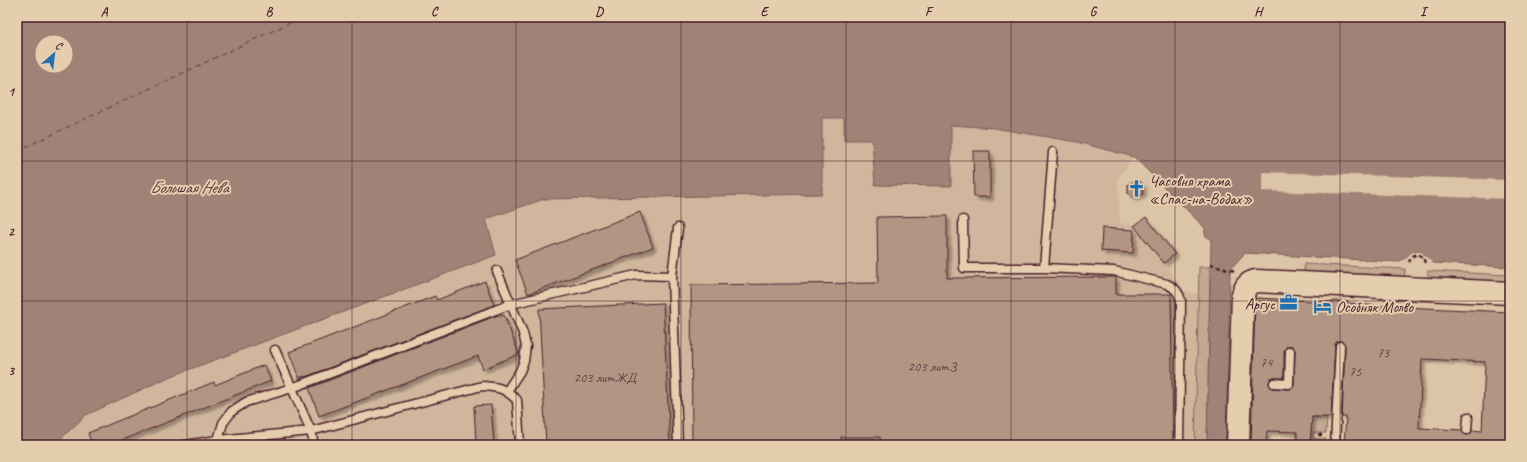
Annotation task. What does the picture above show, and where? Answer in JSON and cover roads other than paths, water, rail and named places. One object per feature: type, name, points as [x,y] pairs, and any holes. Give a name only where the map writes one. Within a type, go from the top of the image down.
[{"type":"main road","points":[[1238,445],[1244,383],[1242,295],[1240,279],[1250,282],[1257,281],[1510,293]]},
{"type":"lane","points":[[1044,268],[1053,152]]},
{"type":"lane","points":[[963,220],[964,268],[1044,268],[1114,271],[1167,284],[1175,288],[1180,294],[1181,301],[1180,445]]},
{"type":"lane","points":[[678,228],[672,276],[678,445]]},
{"type":"lane","points":[[498,271],[523,333],[526,346],[524,361],[520,371],[507,391]]},
{"type":"lane","points":[[218,440],[223,423],[232,411],[246,402],[292,388],[511,304],[636,276],[672,276]]},
{"type":"lane","points":[[1335,445],[1340,346]]},
{"type":"lane","points":[[275,350],[311,431],[314,445]]},
{"type":"lane","points":[[1274,383],[1288,384],[1290,351]]},
{"type":"lane","points":[[185,445],[218,440],[311,431],[482,386],[495,387],[507,391],[517,400],[520,445]]},
{"type":"lane","points":[[1467,430],[1468,416]]},
{"type":"water","name":"Большая Нева","points":[[17,17],[1510,17],[1510,267],[1433,263],[1421,252],[1412,252],[1399,262],[1245,253],[1232,267],[1230,273],[1226,445],[1207,445],[1211,240],[1205,235],[1205,228],[1134,157],[1077,142],[994,128],[951,125],[951,186],[875,185],[872,140],[844,140],[844,118],[822,118],[822,194],[544,199],[486,219],[496,255],[169,377],[86,415],[54,445],[17,445]]},
{"type":"place","name":"Часовня храма «Спас-на-Водах»","points":[[1136,189]]},
{"type":"place","name":"Аргус","points":[[1288,303]]},
{"type":"place","name":"Особняк Молво","points":[[1323,306]]}]
